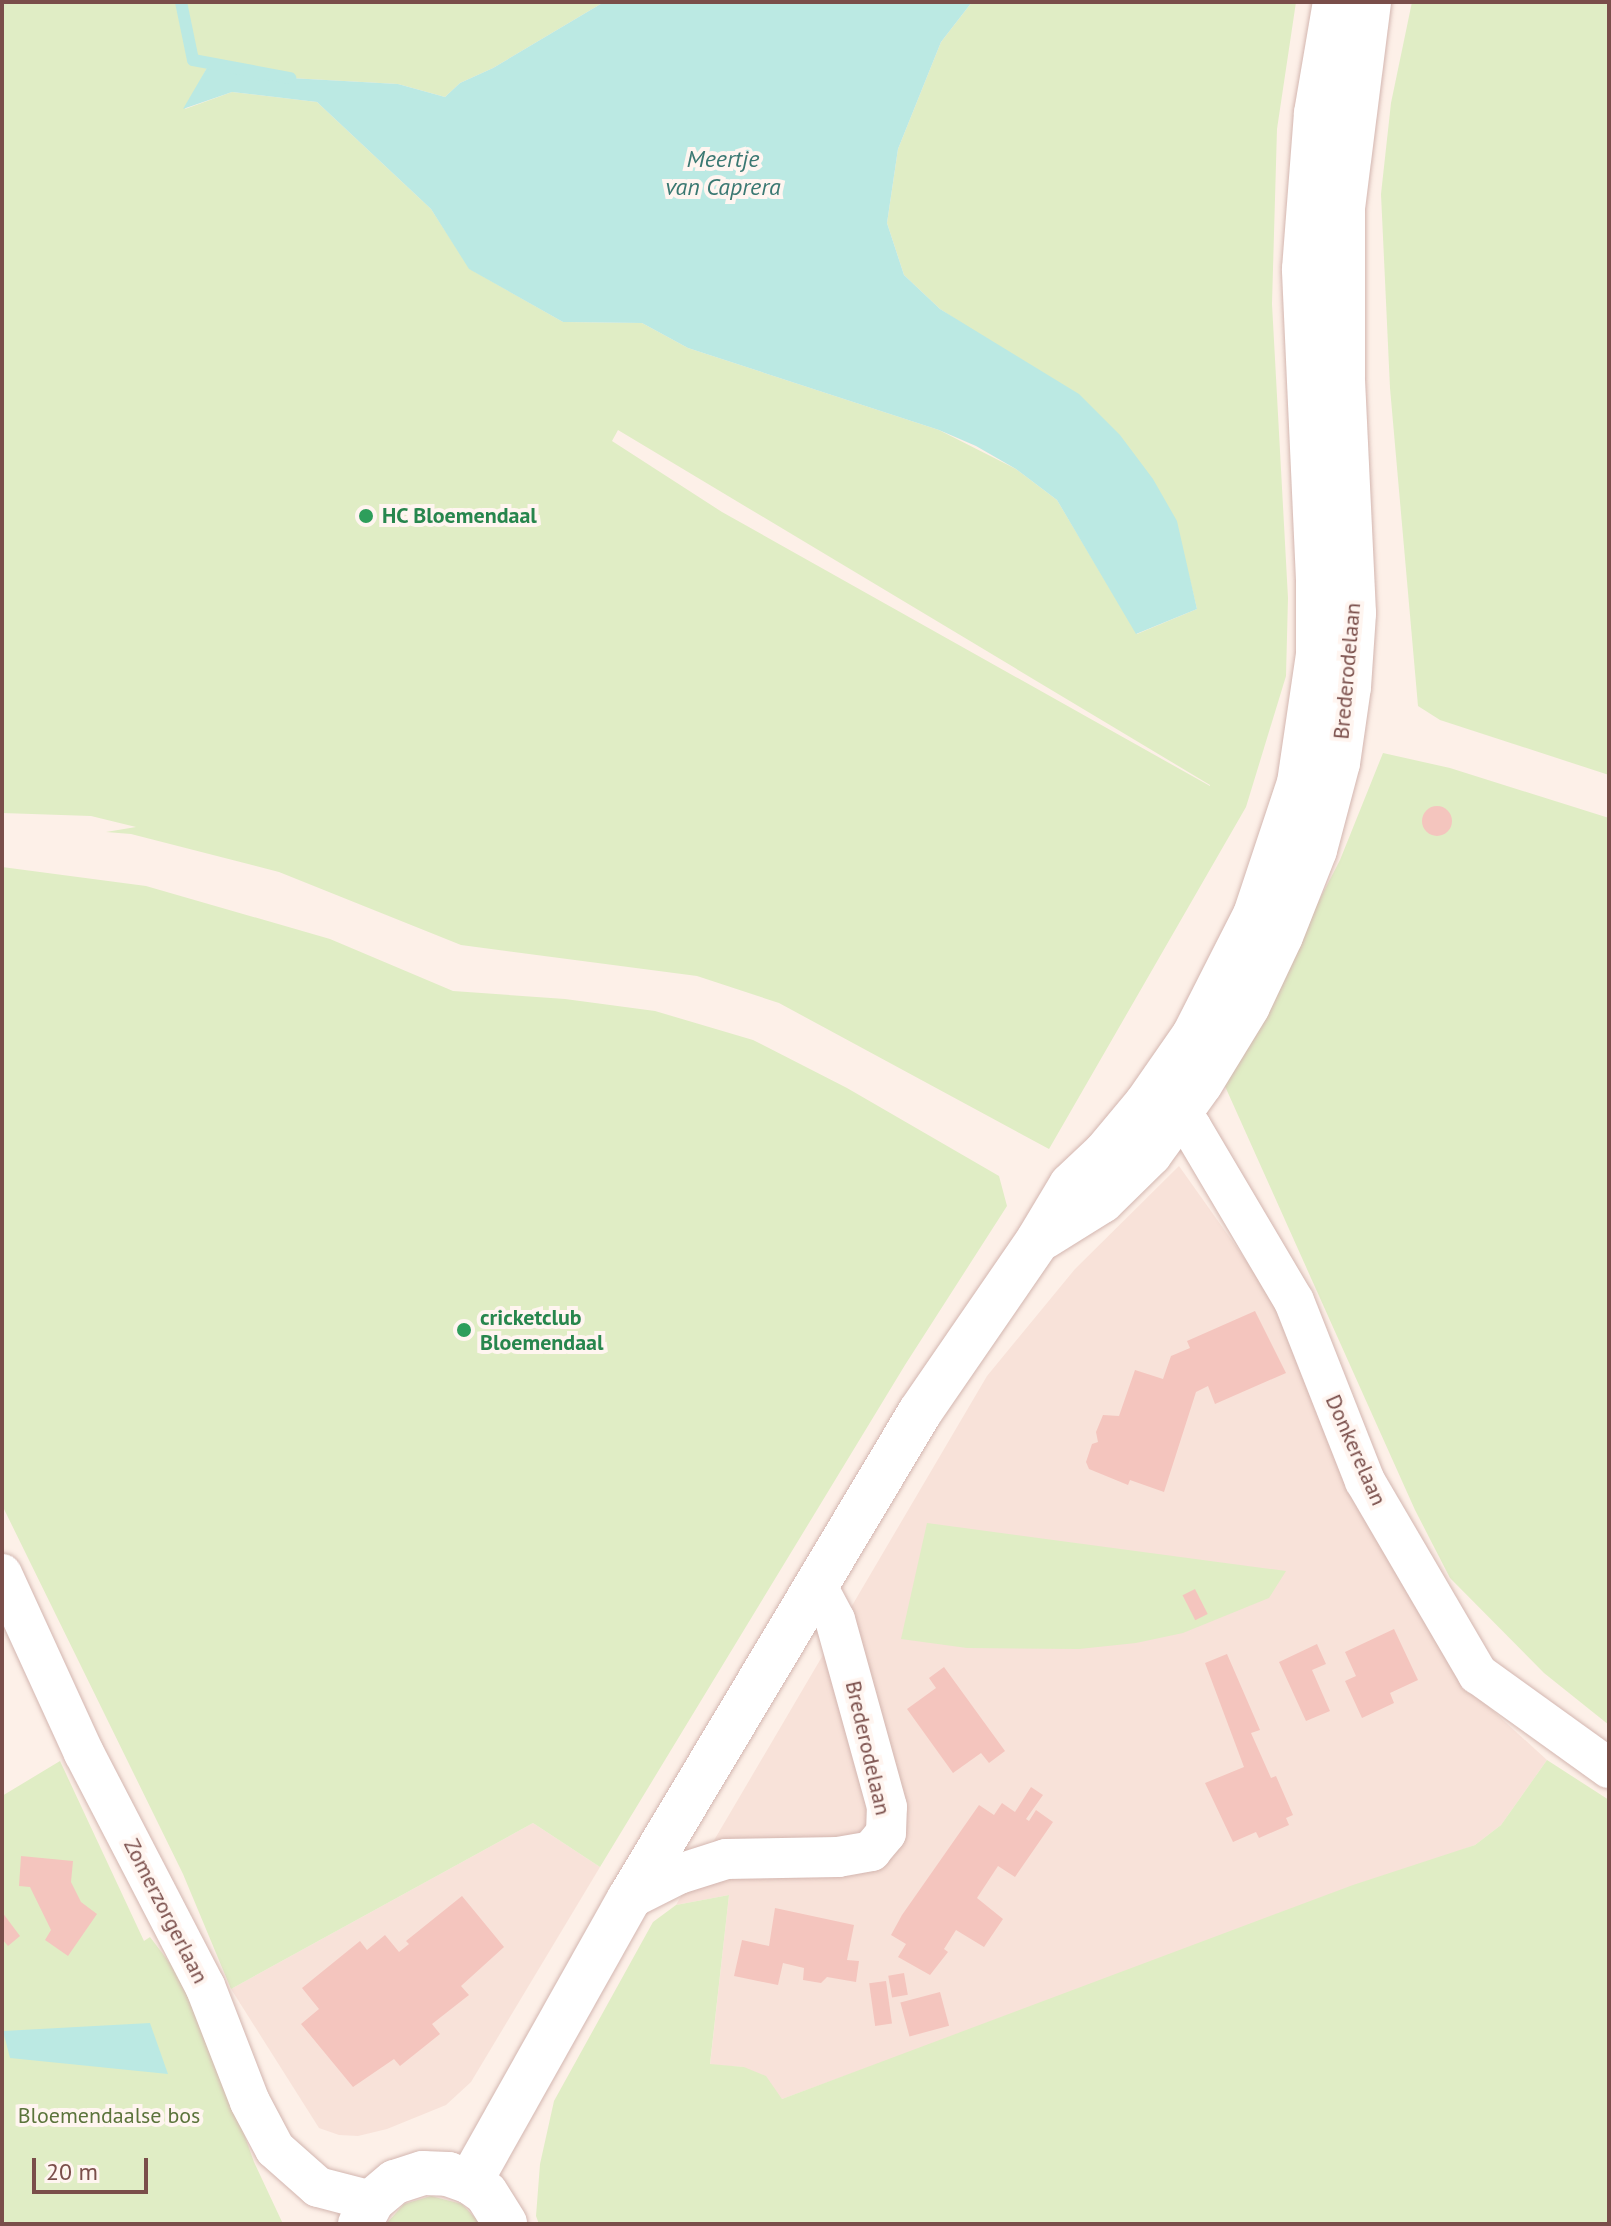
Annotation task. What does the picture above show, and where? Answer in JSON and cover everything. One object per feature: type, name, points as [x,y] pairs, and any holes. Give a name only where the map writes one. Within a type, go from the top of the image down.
[{"type":"street","name":"Brederodelaan","points":[[470,2182],[629,1899],[920,1412],[1038,1240],[1102,1201],[1150,1154],[1169,1099],[1248,1006],[1281,936],[1315,850],[1338,763],[1330,706],[1318,654],[1318,580],[1304,269],[1313,141],[1335,2]]},
{"type":"street","name":"Brederodelaan","points":[[1330,706],[1354,613],[1343,377],[1343,208],[1369,2]]},
{"type":"street","name":"Donkerelaan","points":[[1169,1099],[1294,1301],[1365,1481],[1478,1674],[1609,1768]]},
{"type":"street","name":"Zomerzorgerlaan","points":[[2,1574],[84,1753],[205,1986],[250,2102],[275,2149],[318,2187],[366,2213]]},
{"type":"street","name":"Brederodelaan","points":[[629,1899],[679,1874],[726,1859],[838,1857],[871,1851],[886,1833],[887,1807],[835,1620],[817,1586]]},
{"type":"street","points":[[366,2213],[395,2182],[423,2173],[448,2174],[470,2182],[486,2193],[505,2224]]},
{"type":"shaded area","points":[[1179,1166],[1284,1314],[1470,1690],[1547,1760],[1501,1825],[1475,1845],[782,2099],[744,2067],[710,2065],[729,1895],[676,1905],[987,1376],[1075,1269]]},
{"type":"shaded area","points":[[533,1823],[600,1867],[471,2082],[446,2105],[387,2129],[358,2136],[339,2135],[319,2128],[231,1989]]},
{"type":"green space","points":[[2,2],[604,2],[493,68],[460,83],[445,97],[398,84],[290,78],[208,66],[185,109],[232,92],[317,102],[431,209],[470,269],[563,322],[642,323],[688,348],[939,430],[1016,469],[1057,500],[1137,634],[1197,609],[1186,564],[983,337],[940,309],[904,275],[887,223],[898,149],[941,42],[972,2],[1296,2],[1277,129],[1272,304],[1288,598],[1286,676],[1246,807],[1049,1149],[779,1003],[697,976],[461,945],[279,872],[131,834],[106,832],[136,827],[91,816],[2,813]],"holes":[[[618,430],[1210,785],[722,512],[612,441]]]},
{"type":"green space","points":[[1412,2],[1609,2],[1609,775],[1440,720],[1418,706],[1390,388],[1381,194],[1391,103]]},
{"type":"green space","points":[[1383,753],[1450,768],[1609,818],[1609,1725],[1544,1673],[1450,1578],[1415,1510],[1224,1084],[1340,860]]},
{"type":"green space","name":"cricketclub Bloemendaal","points":[[2,867],[146,886],[330,939],[453,991],[565,999],[655,1011],[753,1040],[847,1088],[999,1176],[1007,1206],[905,1365],[600,1867],[533,1823],[231,1989],[183,1874],[2,1505]]},
{"type":"green space","points":[[927,1523],[1286,1571],[1269,1598],[1183,1633],[1136,1643],[1079,1649],[967,1648],[901,1639]]},
{"type":"green space","points":[[1547,1760],[1609,1800],[1609,2224],[539,2224],[536,2216],[540,2164],[554,2101],[653,1922],[676,1905],[729,1895],[710,2064],[744,2067],[766,2076],[782,2099],[1353,1885],[1475,1845],[1501,1825]]},
{"type":"green space","name":"Bloemendaalse bos","points":[[60,1761],[144,1941],[150,1937],[195,1996],[254,2162],[283,2224],[2,2224],[2,1796]]},
{"type":"green space","points":[[431,2196],[462,2204],[481,2224],[386,2224],[404,2204]]},
{"type":"water","name":"Meertje van Caprera","points":[[604,2],[972,2],[941,42],[898,149],[887,223],[904,275],[940,309],[1079,394],[1120,435],[1153,479],[1177,521],[1197,609],[1136,634],[1057,500],[1016,469],[976,446],[939,430],[688,348],[642,323],[563,322],[469,269],[431,209],[317,102],[232,92],[183,109],[208,66],[290,78],[398,84],[445,97],[460,83],[493,68]]},
{"type":"water","points":[[150,2023],[168,2074],[10,2058],[3,2031]]},
{"type":"building","points":[[1437,806],[1447,811],[1452,821],[1447,831],[1437,836],[1427,831],[1422,821],[1427,811]]},
{"type":"building","points":[[1255,1311],[1286,1373],[1215,1404],[1208,1386],[1196,1392],[1164,1492],[1130,1480],[1128,1485],[1089,1469],[1086,1462],[1092,1444],[1098,1442],[1096,1432],[1103,1415],[1119,1416],[1135,1370],[1163,1379],[1171,1356],[1190,1348],[1187,1341]]},
{"type":"building","points":[[1195,1589],[1208,1614],[1195,1620],[1183,1595]]},
{"type":"building","points":[[1394,1629],[1418,1680],[1390,1693],[1394,1703],[1362,1718],[1345,1681],[1356,1676],[1345,1652]]},
{"type":"building","points":[[1317,1644],[1326,1664],[1312,1670],[1330,1711],[1306,1721],[1279,1662]]},
{"type":"building","points":[[1227,1654],[1260,1730],[1251,1733],[1271,1778],[1276,1776],[1293,1815],[1286,1818],[1289,1825],[1259,1838],[1256,1832],[1233,1842],[1205,1783],[1244,1767],[1205,1663]]},
{"type":"building","points":[[944,1667],[1005,1751],[989,1763],[981,1753],[953,1773],[907,1709],[936,1688],[929,1678]]},
{"type":"building","points":[[1031,1787],[1043,1795],[1026,1819],[1029,1821],[1036,1810],[1053,1822],[1015,1877],[998,1866],[977,1898],[1003,1919],[984,1947],[956,1930],[944,1949],[948,1952],[930,1975],[898,1957],[906,1944],[891,1935],[979,1805],[994,1815],[1002,1803],[1015,1812]]},
{"type":"building","points":[[21,1856],[73,1861],[71,1882],[81,1902],[97,1914],[68,1956],[45,1940],[51,1930],[30,1887],[19,1886]]},
{"type":"building","points":[[462,1896],[504,1947],[461,1986],[469,1995],[432,2024],[440,2034],[400,2066],[394,2059],[353,2087],[301,2024],[319,2009],[302,1988],[360,1941],[367,1950],[385,1935],[399,1952],[409,1944],[406,1941]]},
{"type":"building","points":[[775,1908],[854,1925],[847,1960],[859,1961],[856,1982],[827,1977],[821,1983],[803,1980],[804,1968],[783,1963],[778,1985],[734,1976],[742,1940],[769,1946]]},
{"type":"building","points":[[2,1912],[20,1936],[8,1946],[2,1939]]},
{"type":"building","points":[[904,1973],[908,1995],[892,1997],[888,1976]]},
{"type":"building","points":[[886,1981],[892,2024],[875,2026],[869,1983]]},
{"type":"building","points":[[940,1992],[949,2026],[909,2036],[900,2003]]},
{"type":"waterway","points":[[181,2],[193,60],[290,78]]},
{"type":"place","name":"HC Bloemendaal","points":[[366,516]]},
{"type":"place","name":"cricketclub Bloemendaal","points":[[464,1330]]}]
